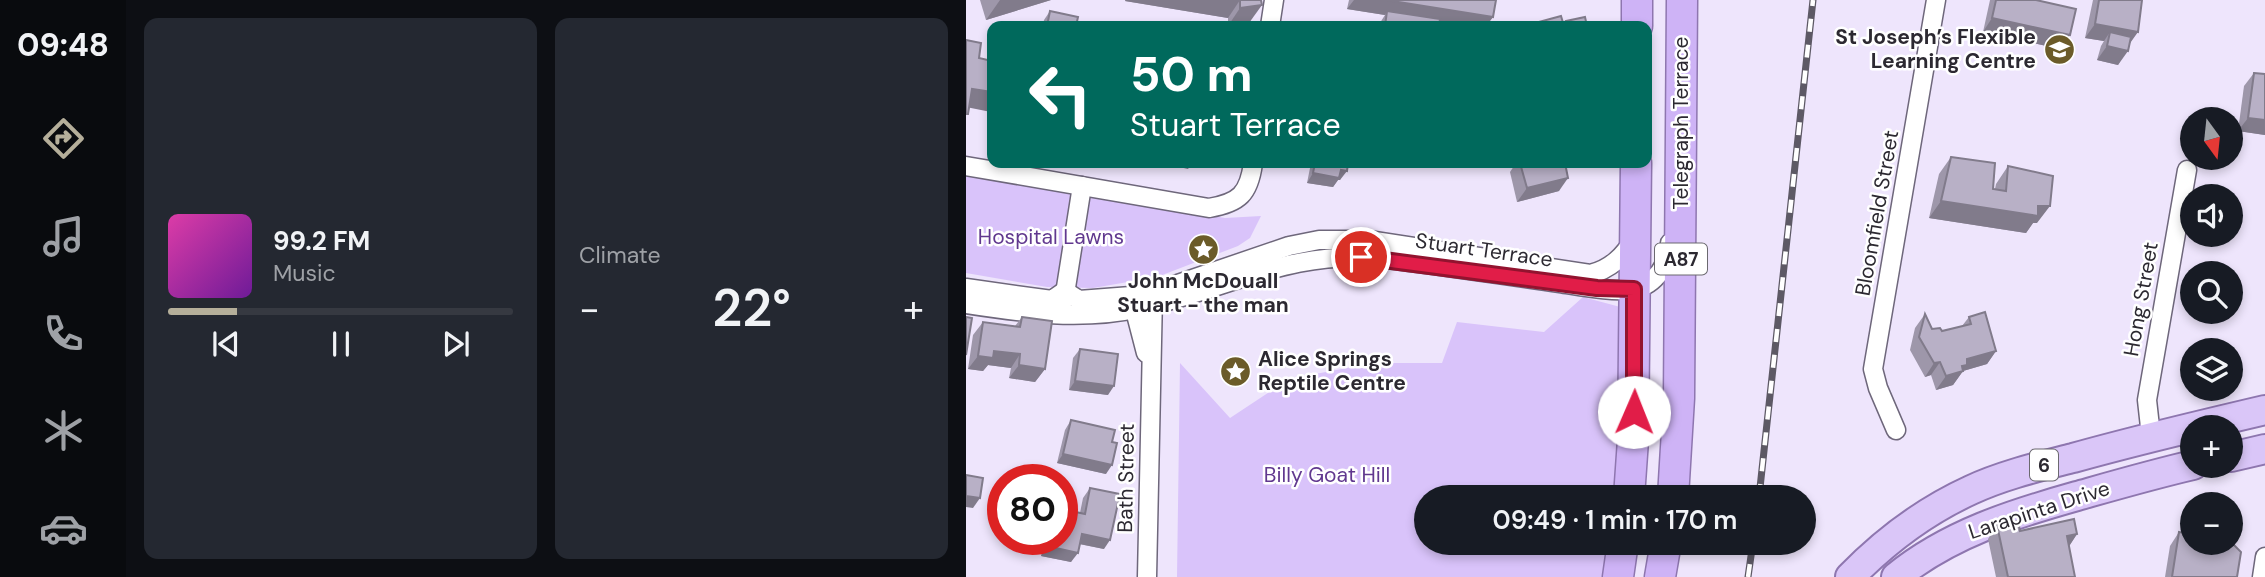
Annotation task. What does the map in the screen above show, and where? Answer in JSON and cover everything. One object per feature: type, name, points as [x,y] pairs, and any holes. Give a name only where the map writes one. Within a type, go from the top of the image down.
[{"type":"highway","points":[[1637,0],[1637,21]]},
{"type":"highway","name":"Telegraph Terrace","points":[[1674,485],[1679,398],[1682,10]]},
{"type":"highway","name":"A87","points":[[1630,485],[1634,399],[1636,168]]},
{"type":"highway","points":[[1618,577],[1621,555]]},
{"type":"highway","points":[[1660,577],[1664,555]]},
{"type":"main road","name":"Larapinta Drive","points":[[1850,577],[1898,533],[1930,512],[1992,481],[2151,436],[2265,410]]},
{"type":"main road","points":[[2243,454],[2265,449]]},
{"type":"main road","name":"Larapinta Drive","points":[[1896,577],[1961,536],[1994,521],[2180,468]]},
{"type":"main road","points":[[1992,481],[2002,496],[2010,498],[2099,477],[2151,475]]},
{"type":"main road","points":[[1666,577],[1667,555]]},
{"type":"street","points":[[1271,21],[1274,0]]},
{"type":"street","name":"Bloomfield Street","points":[[1896,430],[1873,369],[1936,0]]},
{"type":"street","points":[[1634,289],[1654,278],[1667,262],[1670,252],[1682,10]]},
{"type":"street","points":[[966,166],[1209,208],[1230,204],[1247,190],[1252,168]]},
{"type":"street","name":"Hong Street","points":[[2151,436],[2147,400],[2187,170]]},
{"type":"street","points":[[1061,314],[1083,186]]},
{"type":"street","name":"Stuart Terrace","points":[[966,304],[1028,314],[1113,313],[1289,246],[1334,239],[1368,240],[1590,274],[1600,272],[1615,261],[1631,245],[1636,234]]},
{"type":"street","name":"Stuart Terrace","points":[[966,288],[1052,300],[1065,291],[1079,300],[1143,300],[1283,264],[1335,257],[1386,259],[1597,288],[1634,289]]},
{"type":"street","name":"Bath Street","points":[[1143,300],[1154,339],[1150,380],[1147,577]]},
{"type":"street","points":[[2262,577],[2265,557]]},
{"type":"green space","name":"Hospital Lawns","points":[[966,172],[1225,218],[1261,216],[1250,238],[1238,246],[1157,277],[1093,288],[1047,287],[966,273]]},
{"type":"green space","name":"Billy Goat Hill","points":[[1583,297],[1624,308],[1626,485],[1414,485],[1414,555],[1614,555],[1609,577],[1177,577],[1180,363],[1230,418],[1289,379],[1373,363],[1442,363],[1457,322],[1544,332]]},
{"type":"building","points":[[1240,0],[1261,0],[1262,5],[1240,8]]},
{"type":"building","points":[[1386,0],[1496,0],[1493,17]]},
{"type":"building","points":[[1996,0],[2036,0],[2076,9],[2070,35],[1992,18]]},
{"type":"building","points":[[2099,0],[2142,0],[2138,32],[2095,24]]},
{"type":"building","points":[[1050,11],[1078,17],[1077,21],[1048,21]]},
{"type":"building","points":[[1387,11],[1440,19],[1440,21],[1386,21]]},
{"type":"building","points":[[1561,16],[1562,21],[1542,21]]},
{"type":"building","points":[[1585,17],[1586,21],[1566,21]]},
{"type":"building","points":[[2110,32],[2131,37],[2128,51],[2107,46]]},
{"type":"building","points":[[966,40],[981,43],[979,58],[987,60],[987,91],[972,89],[966,114]]},
{"type":"building","points":[[2254,73],[2265,74],[2265,120],[2248,118]]},
{"type":"building","points":[[1951,157],[1995,163],[1993,189],[2006,191],[2008,166],[2053,176],[2050,206],[2038,206],[2038,216],[1941,201]]},
{"type":"building","points":[[1314,168],[1347,168],[1347,171],[1341,170],[1339,178],[1313,173]]},
{"type":"building","points":[[1521,168],[1566,168],[1568,178],[1527,188]]},
{"type":"building","points":[[1985,312],[1996,351],[1967,359],[1967,365],[1962,366],[1963,371],[1946,376],[1940,362],[1934,363],[1919,337],[1925,314],[1932,329],[1940,328],[1942,331],[1971,324],[1969,317]]},
{"type":"building","points":[[966,317],[972,318],[966,355]]},
{"type":"building","points":[[1022,317],[1052,321],[1045,369],[1019,365],[1020,354],[994,351],[993,358],[978,356],[983,322],[1020,327]]},
{"type":"building","points":[[1080,349],[1118,354],[1114,386],[1075,381]]},
{"type":"building","points":[[1071,420],[1115,430],[1112,442],[1117,443],[1112,465],[1063,454]]},
{"type":"building","points":[[966,475],[983,478],[980,498],[966,496]]},
{"type":"building","points":[[1090,488],[1120,494],[1110,540],[1082,534],[1078,553],[1078,512],[1085,514]]},
{"type":"building","points":[[2074,519],[2077,534],[2067,536],[2075,577],[2008,577],[1997,525],[2018,521],[2020,531]]},
{"type":"building","points":[[2179,532],[2180,555],[2241,555],[2237,577],[2172,577]]},
{"type":"railway","points":[[1760,485],[1813,0]]},
{"type":"railway","points":[[1748,577],[1751,555]]},
{"type":"place","name":"St Joseph’s Flexible Learning Centre","points":[[2059,49]]},
{"type":"place","name":"John McDouall Stuart - the man","points":[[1203,249]]},
{"type":"place","name":"Alice Springs Reptile Centre","points":[[1235,371]]},
{"type":"route","points":[[1361,257],[1597,288],[1634,289],[1634,412]]}]
